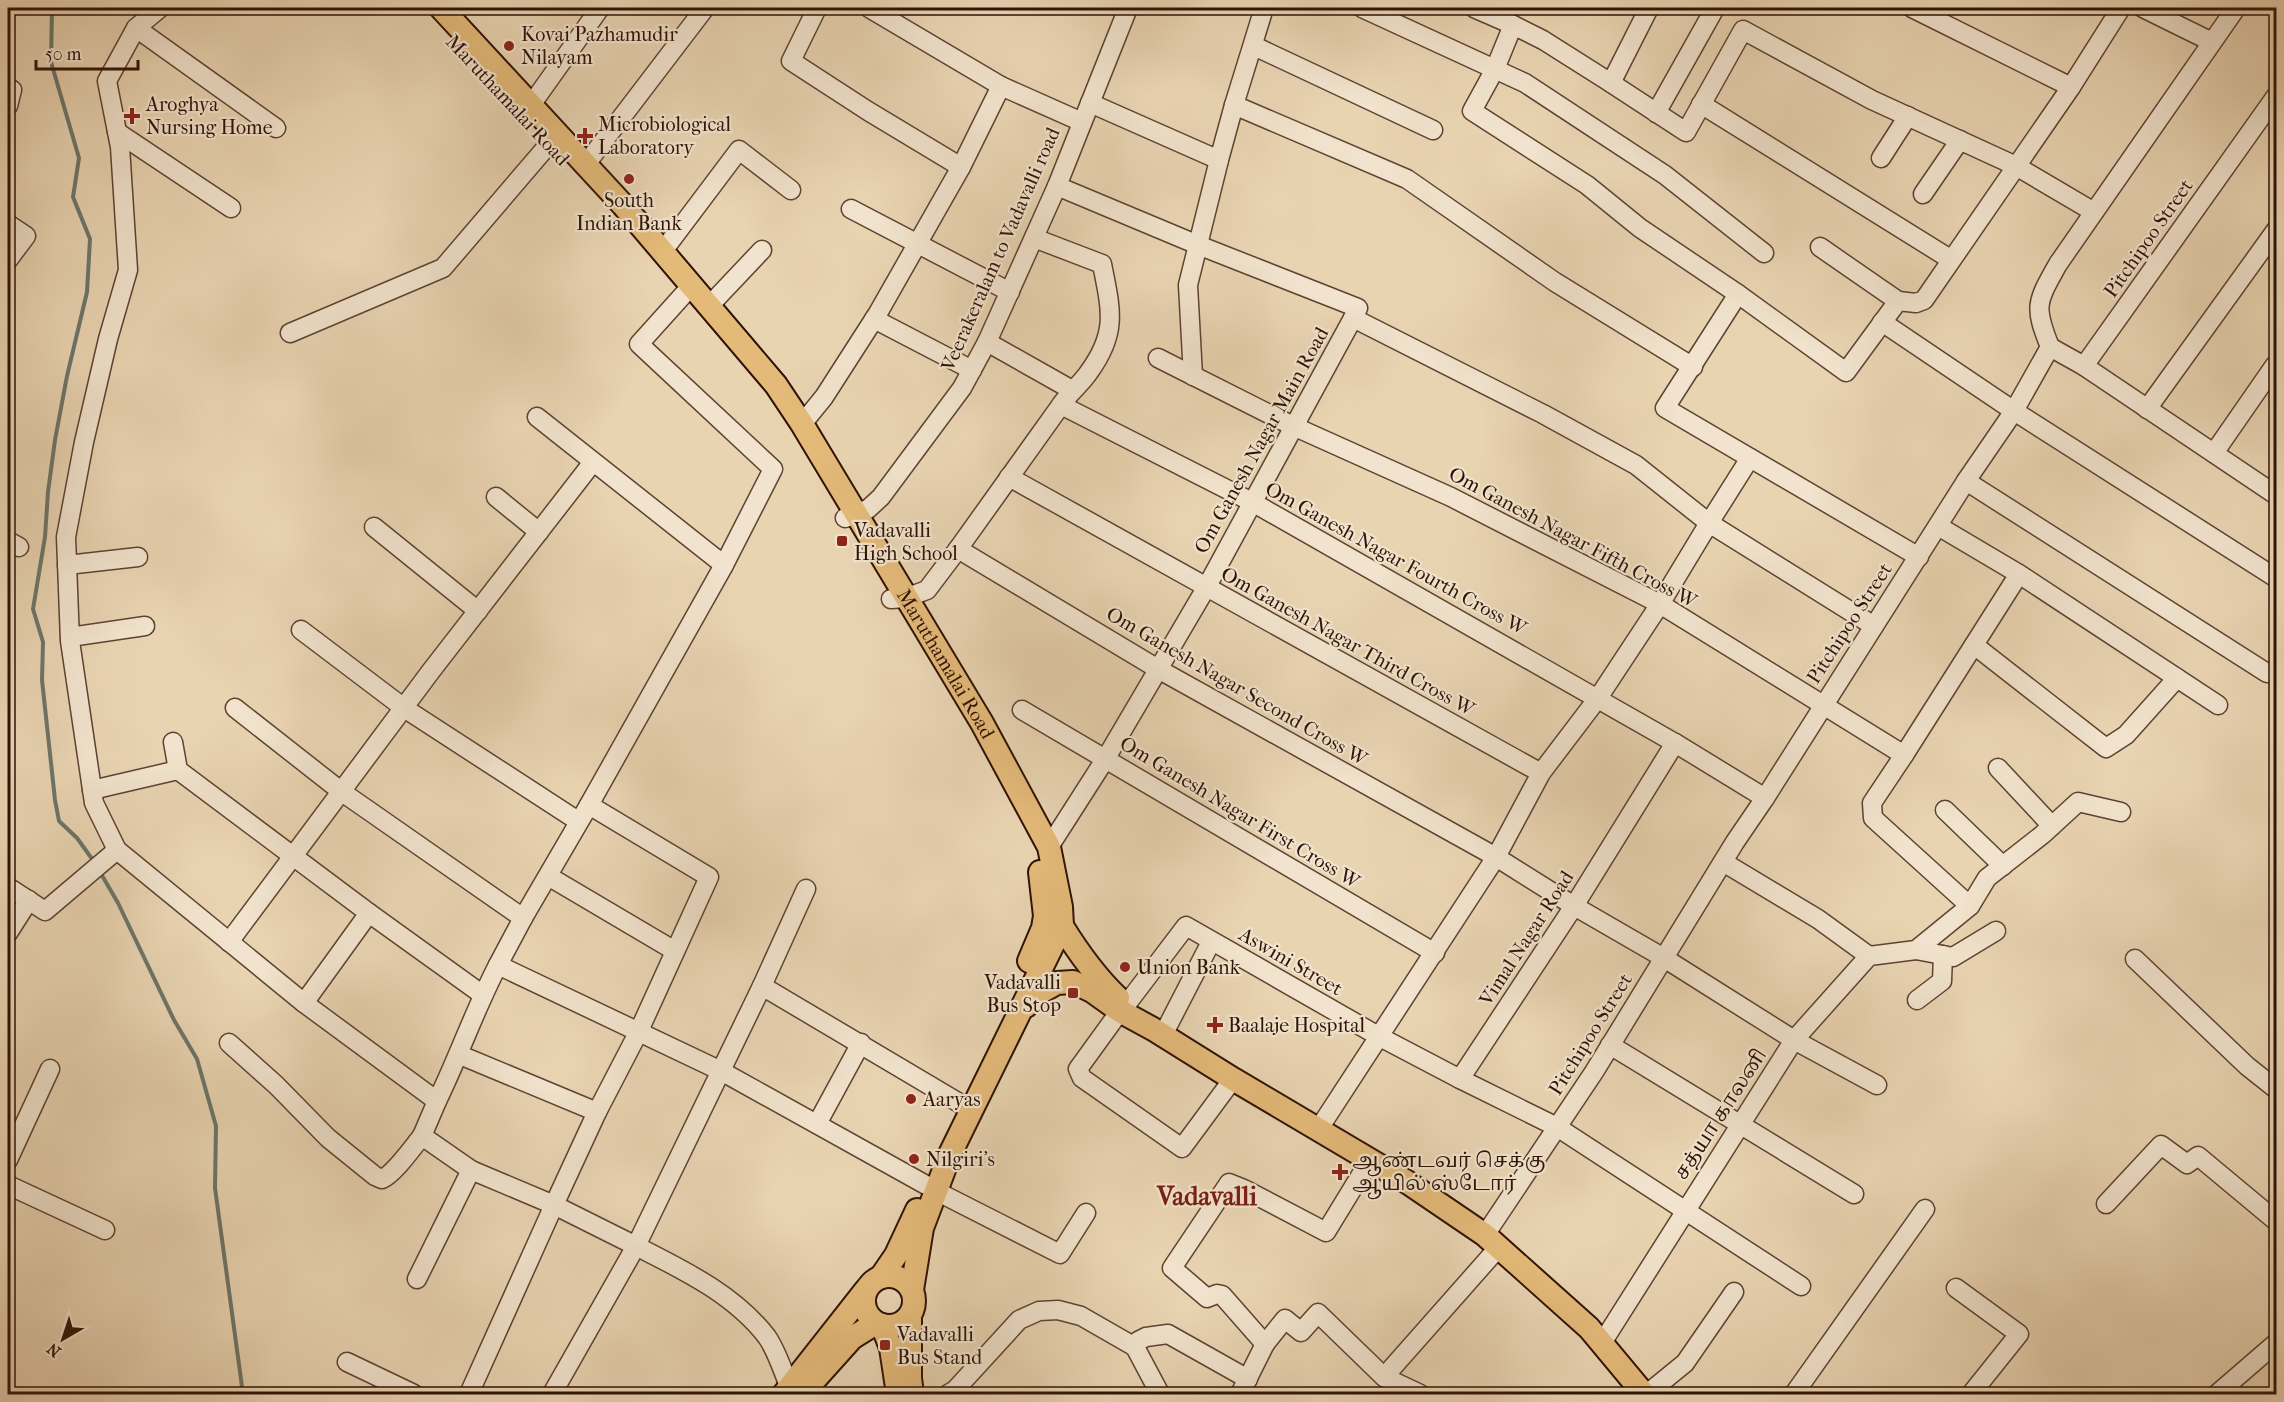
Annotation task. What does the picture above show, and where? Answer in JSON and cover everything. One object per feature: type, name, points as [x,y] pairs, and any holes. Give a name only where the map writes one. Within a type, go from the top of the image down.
[{"type":"main road","name":"Maruthamalai Road","points":[[423,8],[638,239],[778,408],[850,515]]},
{"type":"main road","name":"Maruthamalai Road","points":[[441,8],[586,164],[663,251],[776,385],[802,424],[850,515],[1030,838],[1043,890],[1045,916],[1053,927]]},
{"type":"main road","name":"Maruthamalai Road","points":[[792,1392],[896,1255],[1018,1014],[1048,961],[1053,927],[1056,877],[1049,847],[982,723],[898,598]]},
{"type":"main road","name":"Maruthamalai Road","points":[[912,1290],[931,1188],[961,1104],[1019,985],[1053,927]]},
{"type":"main road","points":[[1053,927],[1076,948],[1123,1008]]},
{"type":"main road","points":[[1019,985],[1048,961],[1069,958],[1089,971],[1106,987]]},
{"type":"main road","points":[[1048,961],[1073,982],[1123,1008],[1233,1079],[1407,1182],[1492,1242],[1590,1328],[1637,1392]]},
{"type":"main road","points":[[1018,1014],[1039,993],[1057,983],[1073,982]]},
{"type":"main road","points":[[898,1395],[891,1348],[879,1324],[871,1318],[864,1306],[873,1284],[888,1275],[902,1279],[912,1290],[914,1304],[910,1315],[912,1395]]},
{"type":"main road","points":[[792,1392],[852,1338],[879,1324],[897,1325],[910,1315]]},
{"type":"street","points":[[160,8],[136,28],[107,81],[120,147],[128,270],[108,339],[84,442],[66,537],[70,637],[94,803],[117,850],[304,1003],[437,1101]]},
{"type":"street","points":[[531,105],[600,8]]},
{"type":"street","points":[[586,164],[705,8]]},
{"type":"street","points":[[818,8],[791,61],[961,168]]},
{"type":"street","points":[[869,8],[1001,86],[1082,122]]},
{"type":"street","name":"Veerakeralam to Vadavalli road","points":[[850,515],[867,509],[881,497],[962,388],[972,370],[987,342],[1057,186],[1128,8]]},
{"type":"street","points":[[1193,376],[1188,285],[1234,105],[1264,8]]},
{"type":"street","points":[[1362,8],[1525,83],[1665,175],[1764,253]]},
{"type":"street","points":[[1474,8],[1543,40],[1686,132],[1743,30],[1872,100],[2016,166],[2094,213]]},
{"type":"street","points":[[1611,83],[1649,8]]},
{"type":"street","points":[[1656,113],[1715,8]]},
{"type":"street","points":[[1912,8],[1937,13],[2071,87]]},
{"type":"street","points":[[1820,247],[1898,301],[1916,303],[1924,300],[1950,259],[2071,87],[2121,8]]},
{"type":"street","points":[[2143,8],[2212,42]]},
{"type":"street","points":[[2236,8],[2094,213],[2039,298],[2040,323],[2050,346],[2084,366],[2277,495]]},
{"type":"street","points":[[1513,25],[1495,69],[1472,111],[1587,184],[1640,228],[1738,294],[1846,372],[1898,301]]},
{"type":"street","points":[[136,28],[276,128]]},
{"type":"street","points":[[1254,46],[1433,130]]},
{"type":"street","points":[[802,424],[824,397],[874,319],[961,168],[1001,86]]},
{"type":"street","points":[[8,87],[12,90],[8,106]]},
{"type":"street","name":"Pitchipoo Street","points":[[2084,366],[2277,96]]},
{"type":"street","points":[[1090,103],[1219,160]]},
{"type":"street","points":[[1701,104],[1950,259]]},
{"type":"street","points":[[1234,105],[1407,179],[1556,282],[1693,367]]},
{"type":"street","points":[[1881,158],[1908,116]]},
{"type":"street","points":[[117,132],[231,208]]},
{"type":"street","points":[[1923,194],[1960,140]]},
{"type":"street","points":[[290,333],[443,268],[549,144]]},
{"type":"street","points":[[663,251],[739,150],[791,190]]},
{"type":"street","points":[[1057,186],[1358,308],[1353,318]]},
{"type":"street","points":[[851,209],[1010,292]]},
{"type":"street","points":[[8,224],[26,236],[8,260]]},
{"type":"street","points":[[2147,408],[2275,237]]},
{"type":"street","points":[[898,598],[927,590],[1105,348],[1111,314],[1102,264],[1034,238]]},
{"type":"street","points":[[709,306],[762,250]]},
{"type":"street","points":[[229,1043],[298,1106],[328,1138],[375,1176],[382,1179],[390,1176],[422,1136],[460,1055],[483,995],[498,965],[724,565],[773,469],[639,344],[684,294]]},
{"type":"street","points":[[1738,294],[1665,408],[1919,557]]},
{"type":"street","name":"Om Ganesh Nagar Main Road","points":[[1049,847],[1106,758],[1206,588],[1353,318],[1543,414],[1636,465],[1709,524],[1874,626]]},
{"type":"street","points":[[874,319],[972,370]]},
{"type":"street","points":[[1882,322],[2014,411],[2277,578]]},
{"type":"street","points":[[987,342],[1072,390]]},
{"type":"street","name":"Pitchipoo Street","points":[[1384,1377],[1492,1242],[1557,1127],[1966,481],[2014,411],[2050,346]]},
{"type":"street","name":"Om Ganesh Nagar Fifth Cross W","points":[[1158,358],[1293,426],[1451,497],[1660,603],[1904,755]]},
{"type":"street","points":[[2214,453],[2275,364],[2277,366]]},
{"type":"street","name":"Om Ganesh Nagar Fourth Cross W","points":[[1061,405],[1252,502],[1675,742],[1766,798]]},
{"type":"street","points":[[537,417],[724,565]]},
{"type":"street","points":[[1318,1130],[1496,858],[1540,773],[1598,698],[1750,458]]},
{"type":"street","points":[[228,942],[593,462]]},
{"type":"street","name":"Om Ganesh Nagar Third Cross W","points":[[1009,477],[1540,773]]},
{"type":"street","points":[[1966,481],[2267,673]]},
{"type":"street","points":[[496,496],[539,532]]},
{"type":"street","points":[[1938,526],[2019,574],[2218,705]]},
{"type":"street","points":[[374,527],[478,611]]},
{"type":"street","name":"Om Ganesh Nagar Second Cross W","points":[[958,549],[1158,669],[1496,858],[1574,906]]},
{"type":"street","points":[[67,565],[138,557]]},
{"type":"street","points":[[1970,906],[1873,818],[1872,803],[2019,574]]},
{"type":"street","points":[[70,637],[145,626]]},
{"type":"street","points":[[301,630],[404,708],[579,821]]},
{"type":"street","points":[[1974,645],[2106,748],[2126,735],[2177,678]]},
{"type":"street","points":[[235,708],[342,792],[523,918]]},
{"type":"street","name":"Om Ganesh Nagar First Cross W","points":[[1022,710],[1435,952]]},
{"type":"street","points":[[173,742],[178,770],[483,995]]},
{"type":"street","name":"Vimal Nagar Road","points":[[1460,1079],[1574,906],[1675,742]]},
{"type":"street","points":[[1998,768],[2052,826]]},
{"type":"street","points":[[92,790],[178,770]]},
{"type":"street","points":[[1916,950],[1970,906],[1987,878],[2078,802],[2121,812]]},
{"type":"street","points":[[469,1395],[597,1112],[638,1033],[709,877],[589,805]]},
{"type":"street","points":[[1945,810],[2003,866]]},
{"type":"street","points":[[8,887],[45,911],[117,850]]},
{"type":"street","points":[[1723,862],[1818,919],[1869,956]]},
{"type":"street","points":[[549,876],[675,951]]},
{"type":"street","points":[[552,1395],[636,1246],[762,986],[806,889]]},
{"type":"street","points":[[8,933],[29,900]]},
{"type":"street","name":"சத்யா காலனி","points":[[1574,906],[1664,958],[1794,1040],[1602,1343]]},
{"type":"street","points":[[304,1003],[369,913]]},
{"type":"street","name":"Aswini Street","points":[[1123,1008],[1186,926],[1380,1037]]},
{"type":"street","points":[[1877,1085],[1794,1040],[1869,956],[1916,950],[1953,957],[1996,931]]},
{"type":"street","points":[[1158,1032],[1211,942]]},
{"type":"street","points":[[1917,1000],[1942,981],[1943,955]]},
{"type":"street","points":[[2135,959],[2247,1066],[2277,1089]]},
{"type":"street","points":[[498,965],[721,1071],[931,1188],[1060,1254],[1086,1213]]},
{"type":"street","points":[[762,986],[961,1104]]},
{"type":"street","points":[[1123,1008],[1078,1069],[1082,1078],[1182,1148],[1233,1079]]},
{"type":"street","points":[[1380,1037],[1557,1127],[1801,1286]]},
{"type":"street","points":[[817,1124],[861,1043]]},
{"type":"street","points":[[1610,1046],[1854,1194]]},
{"type":"street","points":[[460,1055],[597,1112]]},
{"type":"street","points":[[8,1160],[50,1069]]},
{"type":"street","points":[[422,1136],[471,1170],[554,1205],[678,1268],[729,1299],[768,1338],[792,1392]]},
{"type":"street","points":[[2106,1204],[2161,1145],[2187,1164],[2198,1156],[2277,1221]]},
{"type":"street","points":[[1265,1344],[1222,1295],[1217,1294],[1207,1298],[1172,1268],[1229,1183],[1244,1188],[1326,1232],[1370,1160]]},
{"type":"street","points":[[417,1280],[471,1170]]},
{"type":"street","points":[[8,1185],[105,1230]]},
{"type":"street","points":[[1794,1395],[1925,1209]]},
{"type":"street","points":[[1956,1288],[2019,1334],[1971,1395]]},
{"type":"street","points":[[1637,1392],[1685,1363],[1734,1292]]},
{"type":"street","points":[[948,1395],[1019,1320],[1039,1311],[1058,1310],[1081,1316],[1135,1347],[1160,1395]]},
{"type":"street","points":[[1135,1347],[1138,1341],[1146,1337],[1168,1334],[1244,1387],[1265,1344],[1285,1319],[1301,1332],[1318,1313],[1384,1377],[1419,1395]]},
{"type":"street","points":[[2217,1395],[2276,1345]]},
{"type":"street","points":[[347,1362],[414,1395]]},
{"type":"waterway","points":[[52,8],[51,62],[79,158],[73,197],[90,239],[87,292],[55,440],[45,537],[33,609],[43,642],[42,680],[59,821],[77,838],[95,863]]},
{"type":"waterway","points":[[100,872],[118,903],[174,1020],[197,1059],[216,1126],[215,1188],[243,1394]]},
{"type":"place","name":"Kovai Pazhamudir Nilayam","points":[[509,46]]},
{"type":"place","name":"Aroghya Nursing Home","points":[[132,116]]},
{"type":"place","name":"Microbiological Laboratory","points":[[585,136]]},
{"type":"place","name":"South Indian Bank","points":[[629,179]]},
{"type":"place","name":"Vadavalli High School","points":[[842,541]]},
{"type":"place","name":"Union Bank","points":[[1125,967]]},
{"type":"place","name":"Vadavalli Bus Stop","points":[[1073,993]]},
{"type":"place","name":"Baalaje Hospital","points":[[1215,1025]]},
{"type":"place","name":"Aaryas","points":[[911,1099]]},
{"type":"place","name":"Nilgiri's","points":[[914,1159]]},
{"type":"place","name":"ஆண்டவர் செக்கு ஆயில் ஸ்டோர்","points":[[1340,1172]]},
{"type":"place","name":"Vadavalli Bus Stand","points":[[885,1345]]},
{"type":"district","name":"Vadavalli","points":[[1207,1196]]}]
